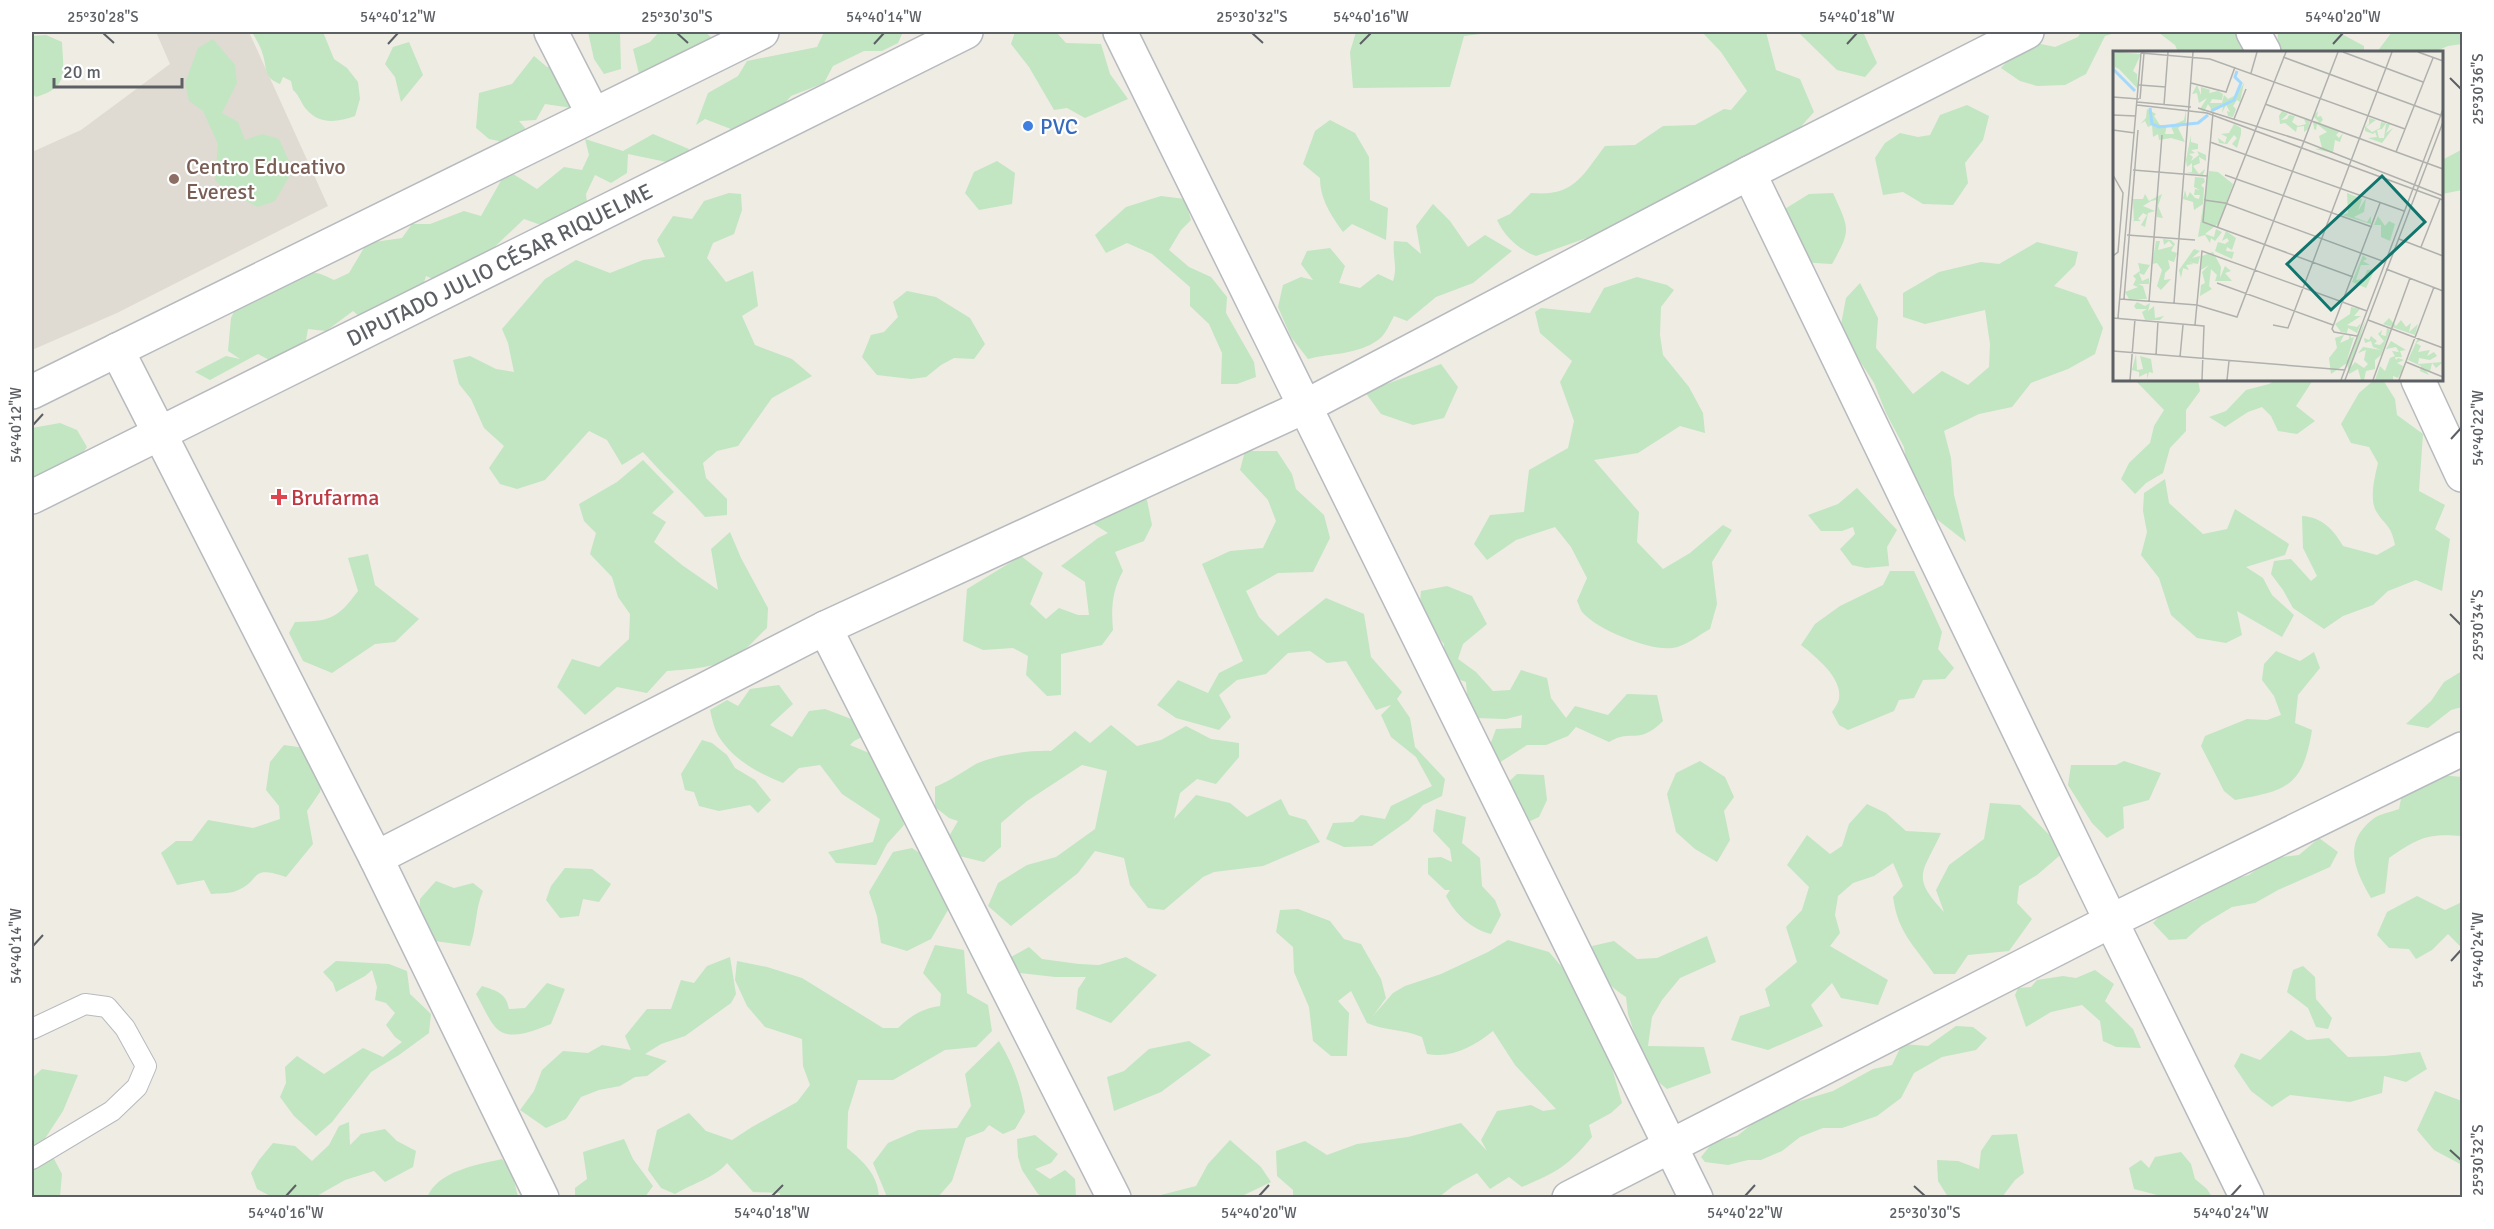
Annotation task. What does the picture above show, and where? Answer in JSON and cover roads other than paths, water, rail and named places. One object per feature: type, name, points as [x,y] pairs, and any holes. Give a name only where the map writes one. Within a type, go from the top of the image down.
[{"type":"street","points":[[551,32],[593,114]]},
{"type":"street","points":[[32,392],[762,32]]},
{"type":"street","name":"DIPUTADO JULIO CÉSAR RIQUELME","points":[[32,497],[966,32]]},
{"type":"street","points":[[1120,32],[1696,1197]]},
{"type":"street","points":[[376,858],[825,628],[1306,406],[1749,173],[2027,32]]},
{"type":"street","points":[[2253,32],[2263,51]]},
{"type":"street","points":[[1749,173],[2247,1197]]},
{"type":"street","points":[[117,350],[376,858],[542,1197]]},
{"type":"street","points":[[2418,381],[2463,475]]},
{"type":"street","points":[[825,628],[1114,1197]]},
{"type":"street","points":[[1569,1197],[2111,921],[2463,749]]},
{"type":"lane","points":[[32,1029],[85,1004],[106,1006],[125,1028],[146,1066],[137,1087],[112,1111],[32,1159]]},
{"type":"place","name":"PVC","points":[[1028,126]]},
{"type":"place","name":"Centro Educativo Everest","points":[[174,179]]},
{"type":"place","name":"Brufarma","points":[[279,497]]}]
